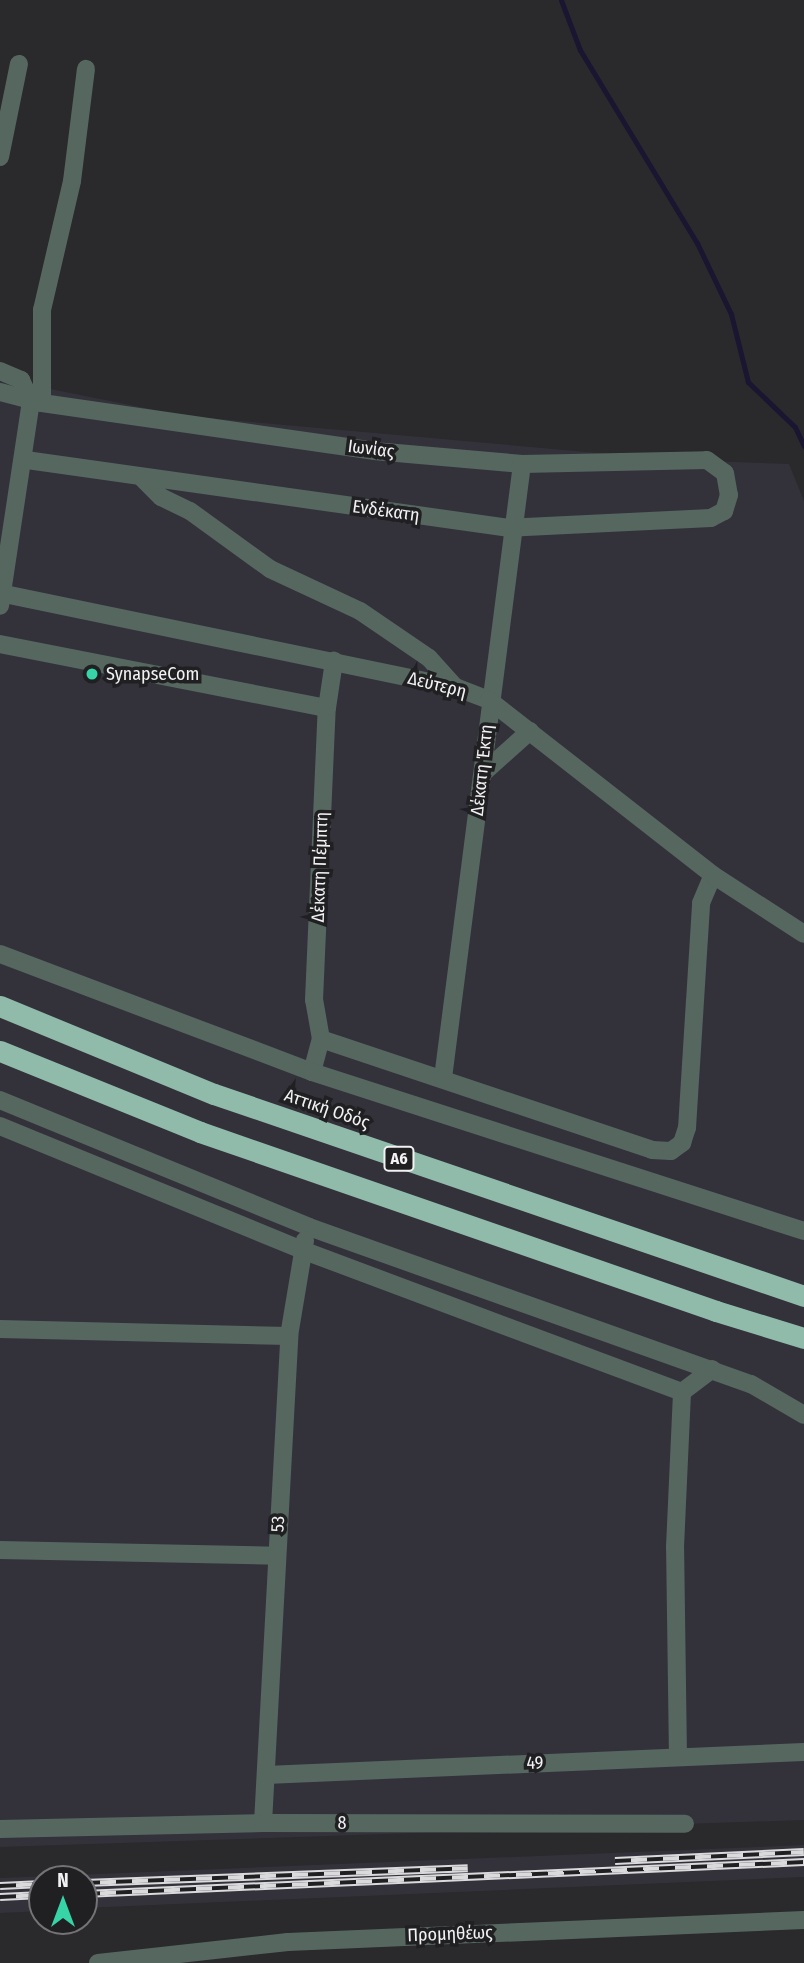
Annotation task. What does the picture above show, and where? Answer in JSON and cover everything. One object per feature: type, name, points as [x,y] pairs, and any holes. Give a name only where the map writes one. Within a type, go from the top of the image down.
[{"type":"highway","name":"Αττική Οδός","points":[[0,1006],[214,1094],[804,1296]]},
{"type":"highway","name":"Α6","points":[[0,1051],[214,1136],[716,1311],[804,1338]]},
{"type":"street","points":[[0,157],[3,126],[19,64]]},
{"type":"street","points":[[1,598],[24,460],[37,402],[42,310],[72,181],[86,69]]},
{"type":"street","points":[[0,371],[21,380],[37,402]]},
{"type":"street","name":"Ιωνίας","points":[[0,392],[37,402],[374,450],[522,464],[708,460],[725,473],[729,488]]},
{"type":"street","name":"Ενδέκατη","points":[[24,460],[510,528],[711,518],[724,510],[729,488]]},
{"type":"street","name":"Δέκατη Έκτη","points":[[443,1078],[510,528],[522,464]]},
{"type":"street","points":[[142,478],[161,497],[190,511],[270,569],[360,611],[429,658],[455,687]]},
{"type":"street","name":"Δεύτερη","points":[[1,598],[334,661],[455,687],[489,699],[713,875],[804,934]]},
{"type":"street","points":[[0,644],[327,708]]},
{"type":"street","name":"Δέκατη Πέμπτη","points":[[312,1072],[321,1039],[314,1000],[327,708],[334,661]]},
{"type":"street","points":[[482,774],[530,731]]},
{"type":"street","points":[[321,1039],[652,1150],[677,1147],[687,1128],[701,903],[713,875]]},
{"type":"street","points":[[0,954],[312,1072],[804,1231]]},
{"type":"street","points":[[0,1100],[309,1227],[712,1369],[770,1392],[804,1415]]},
{"type":"street","points":[[0,1126],[302,1250],[682,1392]]},
{"type":"street","name":"53","points":[[263,1823],[289,1336],[302,1250],[309,1227]]},
{"type":"street","points":[[0,1329],[289,1336]]},
{"type":"street","points":[[678,1757],[675,1547],[682,1392],[712,1369]]},
{"type":"street","points":[[0,1549],[276,1556]]},
{"type":"street","name":"49","points":[[266,1775],[804,1752]]},
{"type":"street","name":"8","points":[[0,1829],[263,1823],[685,1824]]},
{"type":"street","name":"Προμηθέως","points":[[98,1963],[288,1942],[804,1920]]},
{"type":"shaded area","points":[[0,379],[185,416],[676,460],[789,464],[804,501],[804,1820],[0,1847]]},
{"type":"shaded area","points":[[804,1845],[804,1877],[98,1907],[98,1874]]},
{"type":"shaded area","points":[[28,1877],[28,1912],[0,1913],[0,1878]]},
{"type":"waterway","points":[[561,0],[580,50],[697,243],[731,314],[748,382],[795,427],[804,446]]},
{"type":"railway","points":[[615,1861],[804,1852]]},
{"type":"railway","points":[[98,1893],[804,1862]]},
{"type":"railway","points":[[98,1882],[468,1868]]},
{"type":"railway","points":[[0,1886],[28,1885]]},
{"type":"railway","points":[[0,1897],[28,1896]]},
{"type":"place","name":"SynapseCom","points":[[92,674]]}]
